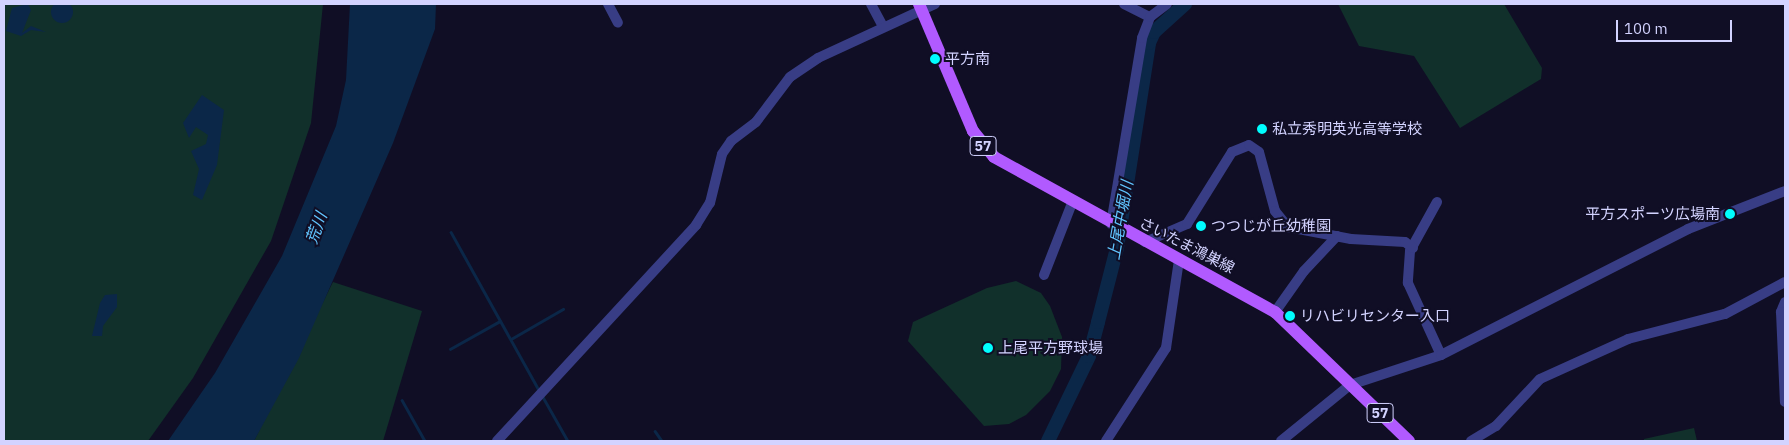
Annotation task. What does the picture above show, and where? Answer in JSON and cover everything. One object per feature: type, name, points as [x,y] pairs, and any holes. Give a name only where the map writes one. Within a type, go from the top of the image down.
[{"type":"main road","name":"さいたま鴻巣線","points":[[920,6],[967,118],[984,146],[1006,167],[1275,312],[1409,441]]},
{"type":"street","points":[[608,4],[618,23]]},
{"type":"street","points":[[871,4],[883,27]]},
{"type":"street","points":[[497,441],[696,226],[710,204],[722,154],[731,141],[756,122],[801,68],[883,27],[920,6],[935,4]]},
{"type":"street","points":[[1124,4],[1150,17]]},
{"type":"street","points":[[1117,227],[1142,38],[1150,17],[1167,4]]},
{"type":"street","points":[[1145,242],[1187,224],[1232,152],[1249,145],[1260,152],[1275,211],[1288,227],[1336,236],[1405,242],[1413,248]]},
{"type":"street","points":[[1281,441],[1350,384],[1441,355],[1688,229],[1785,191]]},
{"type":"street","points":[[1437,202],[1413,248],[1408,283],[1441,355]]},
{"type":"street","points":[[1044,275],[1072,203]]},
{"type":"street","points":[[1275,312],[1304,271],[1336,236]]},
{"type":"street","points":[[1106,441],[1166,348],[1179,260]]},
{"type":"street","points":[[1471,441],[1496,426],[1540,379],[1628,339],[1725,314],[1785,282]]},
{"type":"street","points":[[1785,302],[1781,312],[1785,402]]},
{"type":"green space","points":[[4,4],[323,4],[311,123],[271,241],[193,378],[148,441],[4,441]]},
{"type":"green space","points":[[1338,4],[1504,4],[1542,68],[1541,79],[1460,128],[1414,56],[1359,46]]},
{"type":"green space","name":"上尾平方野球場","points":[[1016,281],[1041,293],[1050,306],[1062,337],[1061,369],[1050,391],[1026,415],[1009,424],[984,426],[908,341],[913,322],[987,288]]},
{"type":"green space","points":[[333,282],[422,311],[383,441],[254,441]]},
{"type":"green space","points":[[1694,428],[1697,441],[1644,441],[1644,439]]},
{"type":"water","points":[[62,1],[70,4],[73,12],[70,20],[62,23],[54,20],[51,12],[54,4]]},
{"type":"water","points":[[28,4],[31,10],[22,33],[31,26],[46,32],[31,30],[21,36],[6,31],[12,8]]},
{"type":"water","name":"荒川","points":[[350,4],[436,4],[435,29],[393,143],[299,358],[254,441],[168,441],[215,373],[282,256],[336,126],[346,80]]},
{"type":"water","points":[[202,95],[224,110],[217,165],[202,200],[193,195],[199,169],[191,151],[206,144],[208,135],[196,127],[189,138],[183,123]]},
{"type":"water","points":[[117,294],[117,307],[103,326],[102,336],[92,336],[100,303],[105,295]]},
{"type":"waterway","name":"上尾中堀川","points":[[1048,441],[1089,356],[1117,248],[1149,43],[1154,32],[1185,4]]},
{"type":"waterway","points":[[451,232],[539,390]]},
{"type":"waterway","points":[[511,339],[563,309]]},
{"type":"waterway","points":[[450,349],[500,321]]},
{"type":"waterway","points":[[543,397],[568,441]]},
{"type":"waterway","points":[[402,400],[425,441]]},
{"type":"waterway","points":[[655,431],[662,441]]},
{"type":"place","name":"平方南","points":[[935,59]]},
{"type":"place","name":"私立秀明英光高等学校","points":[[1262,129]]},
{"type":"place","name":"平方スポーツ広場南","points":[[1730,214]]},
{"type":"place","name":"つつじが丘幼稚園","points":[[1201,226]]},
{"type":"place","name":"リハビリセンター入口","points":[[1290,316]]},
{"type":"place","name":"上尾平方野球場","points":[[988,348]]}]
